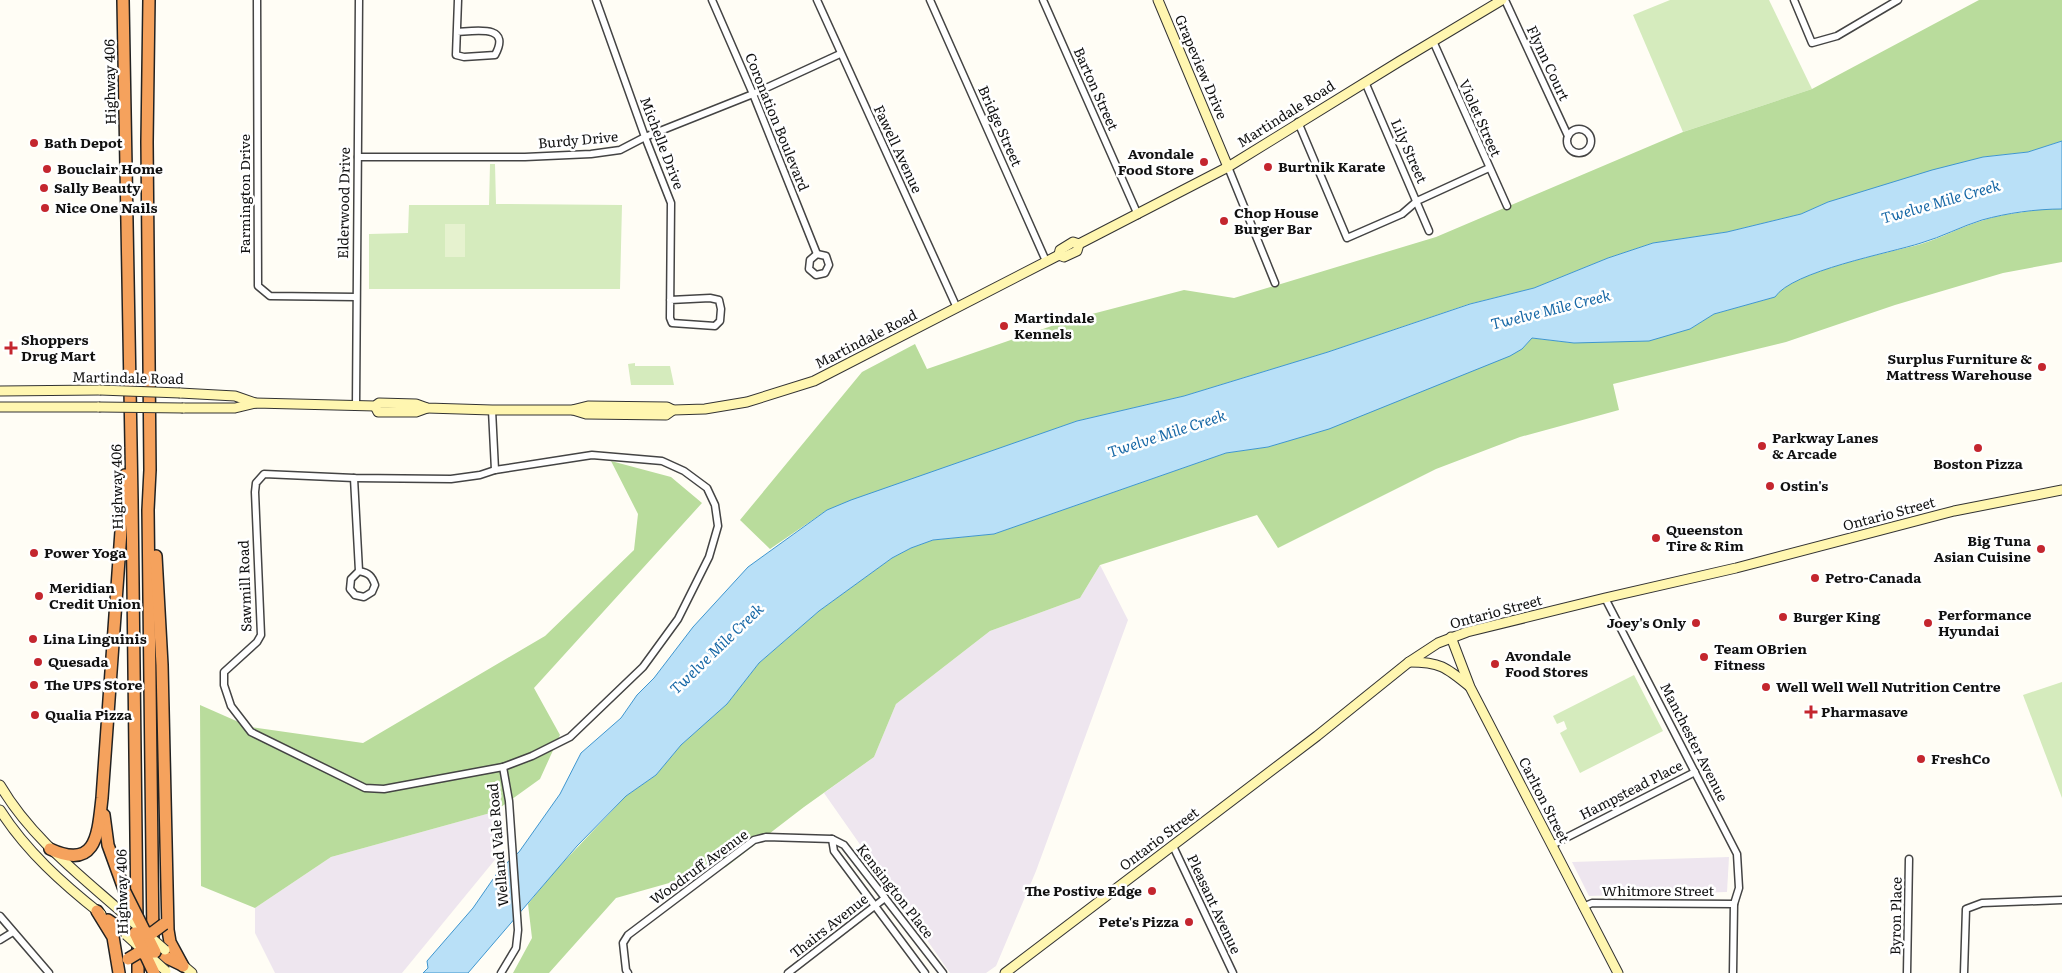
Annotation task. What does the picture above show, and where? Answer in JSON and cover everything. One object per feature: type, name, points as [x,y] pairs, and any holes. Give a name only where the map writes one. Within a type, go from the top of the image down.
[{"type":"highway","name":"Highway 406","points":[[123,0],[138,973]]},
{"type":"highway","points":[[149,0],[147,142],[150,470],[148,510],[154,973]]},
{"type":"highway","points":[[50,849],[71,857],[80,856],[88,851],[96,838],[102,798],[130,421]]},
{"type":"highway","points":[[150,470],[162,665],[167,911],[170,942],[183,966]]},
{"type":"highway","points":[[102,798],[108,844],[125,892],[134,933]]},
{"type":"highway","points":[[97,911],[113,937],[121,973]]},
{"type":"highway","points":[[134,933],[156,931],[164,924],[167,911]]},
{"type":"highway","points":[[125,915],[134,933]]},
{"type":"highway","points":[[108,920],[134,933],[157,952],[183,966]]},
{"type":"highway","points":[[154,973],[157,952]]},
{"type":"highway","points":[[121,973],[128,959],[138,953],[157,952]]},
{"type":"highway","points":[[157,952],[167,972]]},
{"type":"main road","name":"Grapeview Drive","points":[[1158,0],[1228,166]]},
{"type":"main road","name":"Martindale Road","points":[[0,408],[236,408],[255,403],[375,406],[378,403],[416,404],[426,408],[492,410],[572,410],[588,406],[667,406],[673,410],[705,409],[747,402],[804,385],[1060,255],[1060,250],[1073,242],[1079,244],[1138,215],[1228,166],[1432,41],[1504,0]]},
{"type":"main road","name":"Martindale Road","points":[[0,391],[100,390],[180,392],[235,396],[255,403]]},
{"type":"main road","name":"Ontario Street","points":[[1005,973],[1015,970],[1317,736],[1409,662],[1451,637],[1736,568],[1954,511],[2062,490]]},
{"type":"main road","name":"Carlton Street","points":[[1451,637],[1470,687],[1618,973]]},
{"type":"main road","points":[[1409,662],[1428,662],[1446,667],[1470,687]]},
{"type":"main road","points":[[0,785],[14,808],[50,849],[125,915]]},
{"type":"main road","points":[[0,810],[21,840],[40,860],[108,920]]},
{"type":"main road","points":[[134,933],[157,952]]},
{"type":"main road","points":[[183,966],[192,973]]},
{"type":"street","name":"Farmington Drive","points":[[257,0],[258,286],[270,296],[356,297]]},
{"type":"street","name":"Elderwood Drive","points":[[356,406],[359,0]]},
{"type":"street","points":[[458,0],[456,54],[464,57],[495,55],[499,49],[499,40],[496,34],[490,30],[458,32]]},
{"type":"street","name":"Michelle Drive","points":[[596,0],[645,137],[671,203],[670,300],[670,318],[672,323],[715,326],[720,321],[721,310],[719,300],[710,298],[670,300]]},
{"type":"street","name":"Coronation Boulevard","points":[[712,0],[754,94],[817,254]]},
{"type":"street","name":"Fawell Avenue","points":[[817,0],[957,308]]},
{"type":"street","name":"Bridge Street","points":[[930,0],[1046,261]]},
{"type":"street","name":"Barton Street","points":[[1043,0],[1138,215]]},
{"type":"street","name":"Flynn Court","points":[[1504,0],[1568,136]]},
{"type":"street","points":[[1794,0],[1812,43],[1837,36],[1898,0]]},
{"type":"street","name":"Violet Street","points":[[1432,41],[1488,168],[1507,206]]},
{"type":"street","name":"Burdy Drive","points":[[358,157],[525,157],[591,154],[620,150],[645,137],[754,94],[840,54]]},
{"type":"street","name":"Lily Street","points":[[1365,82],[1429,231]]},
{"type":"street","points":[[1298,122],[1347,238],[1402,214],[1416,200],[1488,168]]},
{"type":"street","name":"Grapeview Drive","points":[[1228,166],[1275,283]]},
{"type":"street","points":[[492,410],[495,470]]},
{"type":"street","name":"Welland Vale Road","points":[[495,470],[592,455],[662,461],[684,471],[707,488],[715,505],[718,526],[709,557],[678,619],[643,667],[570,737],[503,768],[509,801],[518,930],[516,948],[501,973]]},
{"type":"street","name":"Sawmill Road","points":[[495,470],[480,475],[452,479],[354,478],[264,474],[256,483],[255,492],[261,635],[257,642],[224,672],[224,685],[231,706],[251,732],[365,788],[384,790],[503,768]]},
{"type":"street","points":[[354,478],[359,571],[351,579],[350,589],[355,595],[364,597],[372,592],[375,586],[372,577],[367,572],[359,571]]},
{"type":"street","name":"Manchester Avenue","points":[[1606,598],[1737,854],[1738,888],[1734,904],[1733,973]]},
{"type":"street","name":"Hampstead Place","points":[[1552,845],[1695,772]]},
{"type":"street","name":"Woodruff Avenue","points":[[626,972],[623,943],[628,935],[754,840],[766,837],[832,839]]},
{"type":"street","name":"Kensington Place","points":[[832,839],[844,845],[943,973]]},
{"type":"street","name":"Kensington Place","points":[[832,839],[834,851],[925,973]]},
{"type":"street","name":"Pleasant Avenue","points":[[1173,846],[1233,973]]},
{"type":"street","name":"Byron Place","points":[[1907,973],[1909,859]]},
{"type":"street","name":"Thairs Avenue","points":[[788,973],[885,898]]},
{"type":"street","points":[[1964,973],[1966,909],[1982,903],[2062,900]]},
{"type":"street","name":"Whitmore Street","points":[[1583,907],[1592,903],[1734,904]]},
{"type":"street","points":[[0,916],[49,973]]},
{"type":"street","points":[[0,940],[13,932]]},
{"type":"shaded area","points":[[1100,565],[1128,620],[1036,871],[996,966],[986,973],[950,973],[824,793],[874,757],[896,704],[990,631],[1080,598]]},
{"type":"shaded area","points":[[494,812],[498,856],[402,973],[275,973],[255,933],[255,908],[331,857]]},
{"type":"shaded area","points":[[1729,857],[1727,892],[1589,896],[1572,862]]},
{"type":"green space","points":[[1670,0],[1769,0],[1812,89],[1683,132],[1633,15]]},
{"type":"green space","points":[[1979,0],[2062,0],[2062,141],[2028,152],[1983,157],[1828,202],[1801,214],[1727,232],[1653,243],[1608,258],[1534,288],[1469,304],[1328,352],[1184,396],[1077,421],[827,510],[770,549],[740,520],[862,372],[915,344],[927,369],[1069,320],[1184,290],[1234,298],[1436,237],[1683,132],[1812,89]]},
{"type":"green space","points":[[490,164],[495,164],[496,204],[622,205],[620,289],[369,289],[369,234],[408,233],[409,205],[489,205]]},
{"type":"green space","points":[[2042,209],[2062,209],[2062,262],[2003,273],[1895,305],[1786,342],[1613,384],[1619,410],[1520,437],[1436,469],[1278,548],[1257,515],[1100,565],[1080,598],[990,631],[896,704],[874,757],[804,807],[726,867],[616,898],[549,973],[513,973],[532,938],[528,904],[555,871],[626,796],[656,775],[681,745],[727,704],[759,663],[819,611],[892,558],[911,548],[933,540],[994,534],[1226,453],[1268,447],[1522,349],[1532,338],[1574,343],[1690,329],[1714,314],[1775,297],[1800,279],[1820,271],[1921,244],[1988,219]]},
{"type":"green space","points":[[445,224],[465,224],[465,257],[445,257]]},
{"type":"green space","points":[[635,363],[635,366],[670,366],[674,385],[631,385],[628,364]]},
{"type":"green space","points":[[611,461],[671,477],[702,503],[534,688],[560,735],[540,779],[494,812],[331,857],[255,908],[201,886],[200,705],[250,727],[363,743],[545,636],[634,550],[638,514]]},
{"type":"green space","points":[[1634,675],[1663,731],[1580,773],[1560,733],[1567,729],[1564,721],[1557,724],[1553,716]]},
{"type":"green space","points":[[2062,682],[2062,798],[2023,695]]},
{"type":"water","name":"Twelve Mile Creek","points":[[2062,141],[2062,209],[2011,213],[1974,222],[1937,238],[1820,271],[1785,288],[1775,297],[1714,314],[1690,329],[1649,341],[1574,343],[1532,338],[1522,349],[1510,356],[1329,429],[1268,447],[1226,453],[994,534],[933,540],[911,548],[892,558],[819,611],[759,663],[727,704],[681,745],[656,775],[626,796],[577,846],[468,973],[423,973],[428,968],[427,961],[473,908],[500,869],[519,852],[560,794],[581,753],[621,718],[637,695],[654,678],[693,627],[748,567],[827,510],[1077,421],[1184,396],[1328,352],[1470,304],[1534,288],[1608,258],[1653,243],[1727,232],[1801,214],[1828,202],[1932,170],[1983,157],[2028,152]]},
{"type":"place","name":"Bath Depot","points":[[34,143]]},
{"type":"place","name":"Avondale Food Store","points":[[1204,162]]},
{"type":"place","name":"Burtnik Karate","points":[[1268,167]]},
{"type":"place","name":"Bouclair Home","points":[[47,169]]},
{"type":"place","name":"Sally Beauty","points":[[44,188]]},
{"type":"place","name":"Nice One Nails","points":[[45,208]]},
{"type":"place","name":"Chop House Burger Bar","points":[[1224,221]]},
{"type":"place","name":"Martindale Kennels","points":[[1004,326]]},
{"type":"place","name":"Shoppers Drug Mart","points":[[11,348]]},
{"type":"place","name":"Surplus Furniture & Mattress Warehouse","points":[[2042,367]]},
{"type":"place","name":"Parkway Lanes & Arcade","points":[[1762,446]]},
{"type":"place","name":"Boston Pizza","points":[[1978,448]]},
{"type":"place","name":"Ostin's","points":[[1770,486]]},
{"type":"place","name":"Queenston Tire & Rim","points":[[1656,538]]},
{"type":"place","name":"Big Tuna Asian Cuisine","points":[[2041,549]]},
{"type":"place","name":"Power Yoga","points":[[34,553]]},
{"type":"place","name":"Petro-Canada","points":[[1815,578]]},
{"type":"place","name":"Meridian Credit Union","points":[[39,596]]},
{"type":"place","name":"Burger King","points":[[1783,617]]},
{"type":"place","name":"Joey's Only","points":[[1696,623]]},
{"type":"place","name":"Performance Hyundai","points":[[1928,623]]},
{"type":"place","name":"Lina Linguinis","points":[[33,639]]},
{"type":"place","name":"Team OBrien Fitness","points":[[1704,657]]},
{"type":"place","name":"Quesada","points":[[38,662]]},
{"type":"place","name":"Avondale Food Stores","points":[[1495,664]]},
{"type":"place","name":"The UPS Store","points":[[34,685]]},
{"type":"place","name":"Well Well Well Nutrition Centre","points":[[1766,687]]},
{"type":"place","name":"Pharmasave","points":[[1811,712]]},
{"type":"place","name":"Qualia Pizza","points":[[35,715]]},
{"type":"place","name":"FreshCo","points":[[1921,759]]},
{"type":"place","name":"The Postive Edge","points":[[1152,891]]},
{"type":"place","name":"Pete's Pizza","points":[[1189,922]]}]
